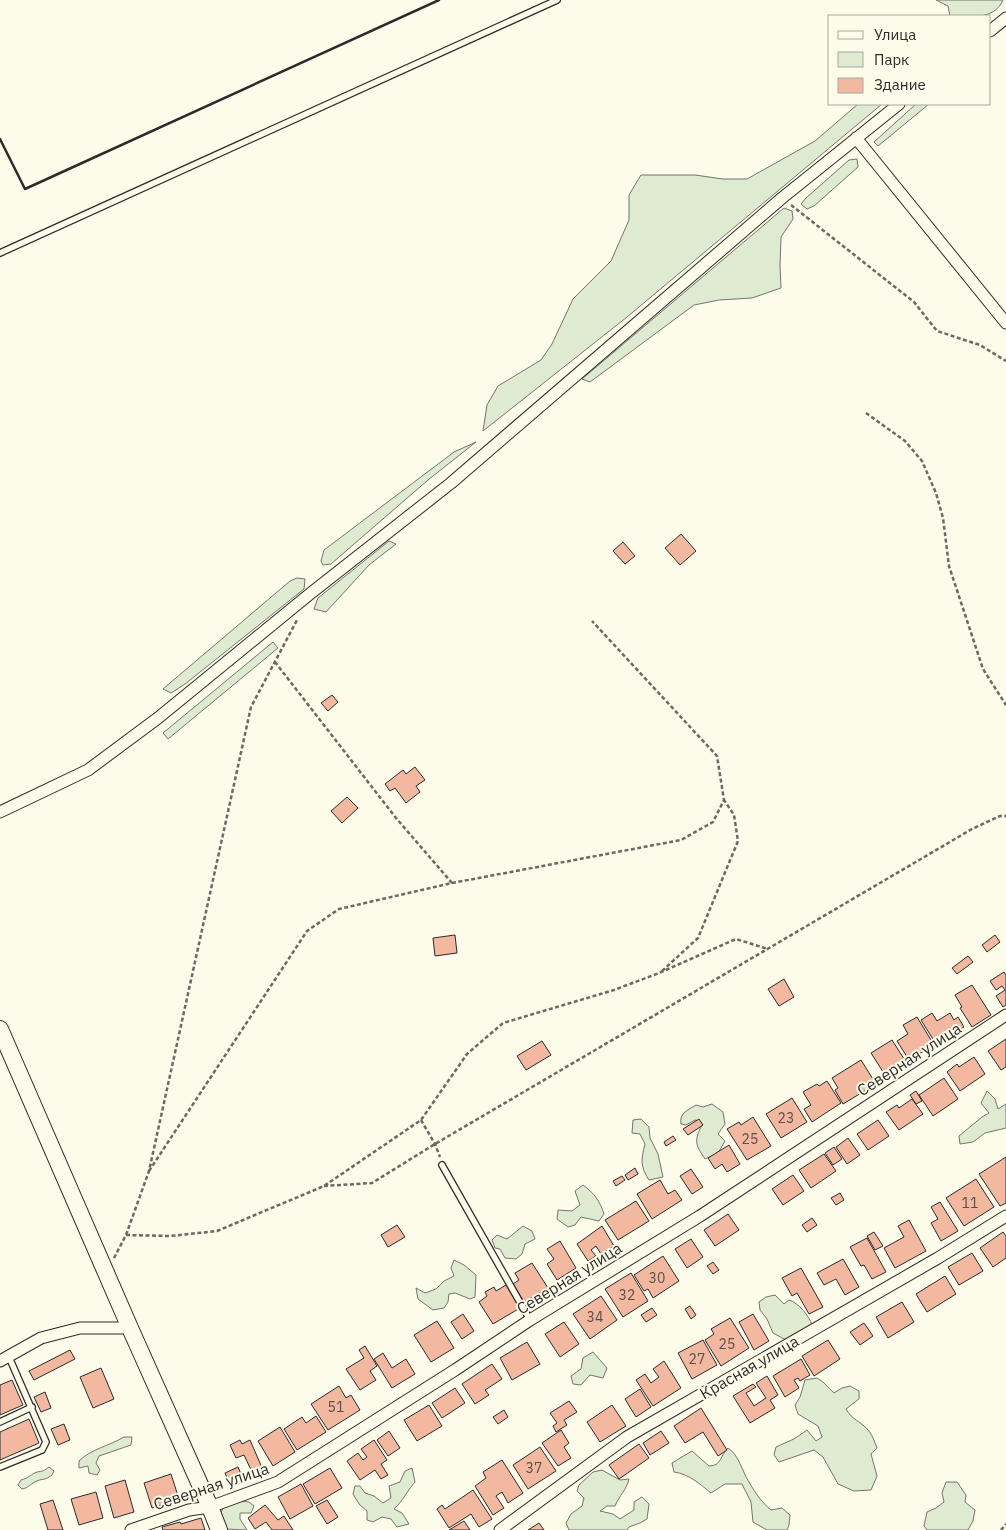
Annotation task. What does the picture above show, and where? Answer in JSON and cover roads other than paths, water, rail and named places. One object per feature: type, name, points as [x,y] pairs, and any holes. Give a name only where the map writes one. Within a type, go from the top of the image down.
[{"type":"street","points":[[991,30],[1006,18]]},
{"type":"street","points":[[0,812],[88,770],[158,718],[311,593],[451,483],[782,198],[898,105]]},
{"type":"street","points":[[856,138],[1006,323]]},
{"type":"street","name":"Северная улица","points":[[131,1530],[189,1510],[210,1507],[278,1482],[530,1320],[700,1216],[1006,1015]]},
{"type":"street","points":[[0,1028],[219,1530]]},
{"type":"street","name":"Красная улица","points":[[500,1530],[627,1438],[938,1258],[1006,1216]]},
{"type":"street","points":[[5,1359],[42,1338],[80,1328],[130,1328]]},
{"type":"lane","points":[[0,253],[554,1]]},
{"type":"lane","points":[[442,1165],[530,1320]]},
{"type":"lane","points":[[0,1467],[42,1450],[46,1442],[32,1407],[5,1359]]},
{"type":"lane","points":[[0,1422],[32,1407]]}]
